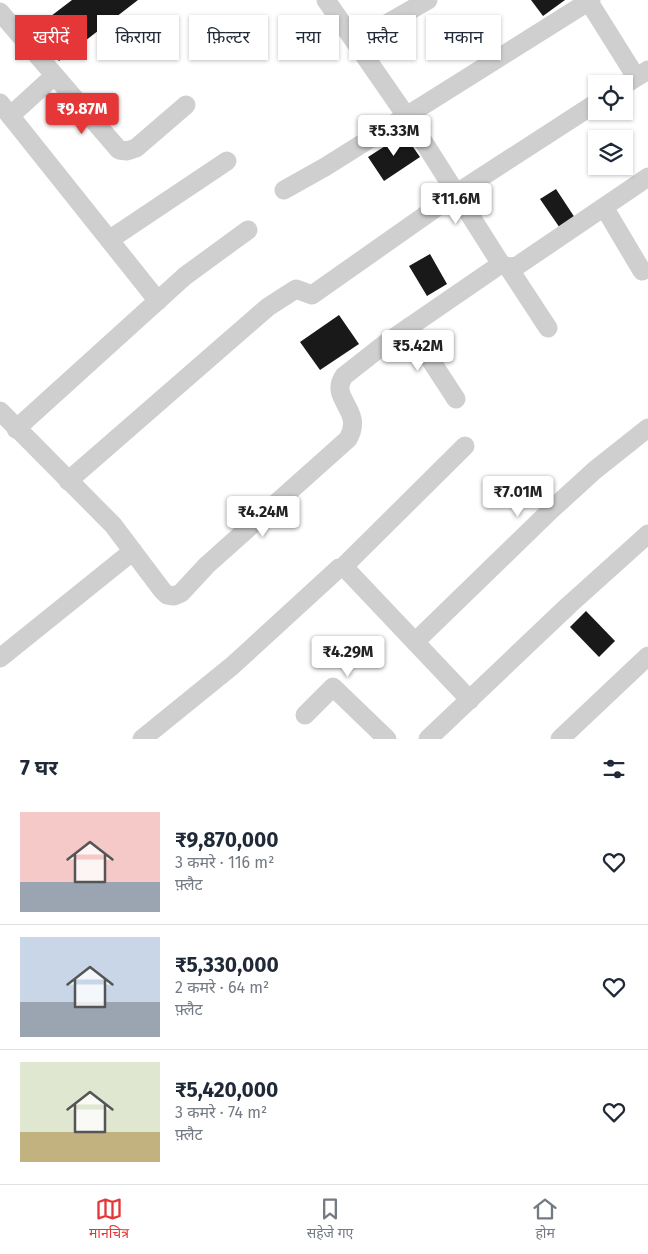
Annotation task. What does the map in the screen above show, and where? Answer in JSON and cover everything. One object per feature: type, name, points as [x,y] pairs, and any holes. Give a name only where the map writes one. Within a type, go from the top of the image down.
[{"type":"street","points":[[326,0],[349,33]]},
{"type":"street","points":[[402,15],[428,0]]},
{"type":"street","points":[[284,190],[590,1],[636,77]]},
{"type":"street","points":[[0,12],[119,150],[127,152],[136,148],[186,104]]},
{"type":"street","points":[[367,60],[548,328]]},
{"type":"street","points":[[54,76],[5,110],[158,301]]},
{"type":"street","points":[[68,481],[268,307],[296,289],[312,295],[456,193],[588,108]]},
{"type":"street","points":[[109,240],[227,161]]},
{"type":"street","points":[[0,411],[113,525],[167,595],[174,596],[181,593],[207,565],[348,439],[353,431],[354,421],[340,392],[339,383],[352,367],[504,265],[517,266],[648,177]]},
{"type":"street","points":[[604,207],[642,271]]},
{"type":"street","points":[[16,429],[185,276],[248,230]]},
{"type":"street","points":[[409,327],[456,398]]},
{"type":"street","points":[[416,641],[551,510],[595,470],[648,428]]},
{"type":"street","points":[[142,739],[232,666],[339,568],[342,568],[465,446]]},
{"type":"street","points":[[428,739],[569,605],[648,534]]},
{"type":"street","points":[[0,658],[133,551]]},
{"type":"street","points":[[342,568],[345,568],[416,641],[470,700]]},
{"type":"street","points":[[560,739],[648,656]]},
{"type":"street","points":[[305,715],[333,687],[387,739]]},
{"type":"building","points":[[72,0],[138,0],[119,15],[97,15],[97,32],[87,39],[87,15],[52,15]]},
{"type":"building","points":[[531,0],[565,0],[543,16]]},
{"type":"building","points":[[404,134],[420,157],[384,181],[368,157]]},
{"type":"building","points":[[556,189],[577,221],[562,231],[540,199]]},
{"type":"building","points":[[430,254],[447,284],[427,296],[409,266]]},
{"type":"building","points":[[339,315],[359,344],[320,370],[300,342]]},
{"type":"building","points":[[586,611],[615,641],[599,657],[570,627]]}]
